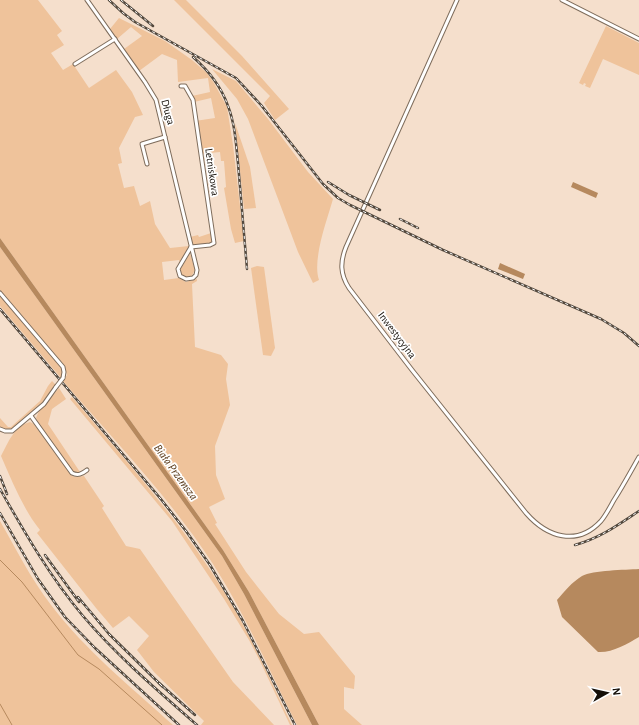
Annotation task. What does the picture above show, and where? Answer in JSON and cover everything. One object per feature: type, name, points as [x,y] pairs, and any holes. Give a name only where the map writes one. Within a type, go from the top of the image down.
[{"type":"street","name":"Długa","points":[[87,0],[154,96],[157,104],[197,270],[194,277],[188,279],[180,276],[178,270],[191,248]]},
{"type":"street","name":"Inwestycyjna","points":[[457,0],[346,247],[341,264],[343,277],[349,288],[417,376],[526,513],[541,528],[555,534],[569,536],[579,534],[597,524],[602,520],[639,457]]},
{"type":"street","points":[[562,0],[639,39]]},
{"type":"street","points":[[75,64],[115,39]]},
{"type":"street","name":"Letniskowa","points":[[182,86],[185,86],[193,100],[214,243],[191,248]]},
{"type":"street","points":[[147,164],[142,144],[165,137]]},
{"type":"street","points":[[0,293],[63,367],[64,372],[63,378],[44,404],[31,416],[12,431],[5,432],[0,430]]},
{"type":"street","points":[[31,416],[72,473],[77,475],[82,474],[87,470]]},
{"type":"shaded area","points":[[0,0],[38,0],[62,31],[57,35],[64,45],[51,53],[63,70],[73,64],[89,88],[116,70],[132,92],[143,115],[135,117],[119,148],[122,163],[118,164],[124,188],[134,186],[140,206],[150,201],[155,224],[170,248],[189,246],[179,262],[179,260],[162,262],[164,280],[179,278],[186,282],[197,279],[197,281],[192,284],[195,347],[221,355],[228,364],[226,379],[230,405],[215,446],[216,475],[225,499],[209,507],[217,523],[215,524],[246,572],[279,614],[304,634],[319,632],[355,676],[354,689],[344,687],[344,709],[362,725],[319,725],[249,592],[223,550],[0,238]]},
{"type":"shaded area","points":[[174,0],[186,0],[242,56],[289,109],[275,120],[264,103],[270,96]]},
{"type":"shaded area","points":[[119,18],[165,41],[192,60],[207,73],[214,83],[227,107],[244,241],[235,243],[231,229],[224,188],[226,187],[224,161],[221,161],[220,152],[200,154],[195,121],[215,118],[211,98],[194,102],[192,96],[210,92],[208,78],[178,82],[177,60],[162,54],[139,71],[124,49],[142,36],[131,27],[117,39],[110,29]]},
{"type":"shaded area","points":[[606,26],[639,43],[639,75],[603,59],[590,88],[585,86],[586,84],[584,83],[583,85],[579,83]]},
{"type":"shaded area","points":[[212,69],[236,81],[268,119],[308,172],[333,199],[324,229],[317,262],[319,280],[313,283],[298,252],[248,119],[237,99]]},
{"type":"shaded area","points":[[235,123],[250,167],[256,208],[244,209]]},
{"type":"shaded area","points":[[573,182],[598,193],[596,198],[571,187]]},
{"type":"shaded area","points":[[211,233],[211,243],[192,246],[190,237],[198,235],[199,237]]},
{"type":"shaded area","points":[[0,238],[223,550],[249,592],[319,725],[312,725],[244,594],[222,556],[0,247]]},
{"type":"shaded area","points":[[0,247],[222,556],[244,594],[312,725],[297,725],[257,643],[225,583],[179,516],[63,381],[67,375],[64,365],[0,290]]},
{"type":"shaded area","points":[[190,253],[195,270],[191,277],[185,278],[181,275],[180,268]]},
{"type":"shaded area","points":[[500,263],[525,274],[523,279],[498,269]]},
{"type":"shaded area","points":[[257,266],[264,267],[275,348],[271,356],[263,355],[251,268]]},
{"type":"shaded area","points":[[0,295],[61,367],[63,373],[61,378],[0,306]]},
{"type":"shaded area","points":[[52,381],[56,385],[42,404],[12,429],[7,431],[0,428],[0,418],[8,427],[11,427],[40,401]]},
{"type":"shaded area","points":[[59,388],[66,399],[52,409],[48,424],[80,472],[78,473],[73,473],[37,422],[36,418],[39,411]]},
{"type":"shaded area","points":[[72,397],[151,491],[189,539],[206,564],[233,606],[292,725],[290,725],[249,640],[224,599],[172,521],[70,399]]},
{"type":"shaded area","points":[[30,422],[34,424],[72,476],[84,476],[104,506],[102,508],[126,546],[140,549],[233,682],[274,725],[201,725],[204,721],[154,672],[137,650],[149,636],[129,616],[113,628],[96,608],[37,533],[40,530],[23,504],[1,456],[16,431],[24,424]]},
{"type":"shaded area","points":[[0,521],[37,585],[64,622],[93,653],[173,725],[0,725]]},
{"type":"shaded area","points":[[639,569],[639,637],[614,650],[598,652],[562,617],[557,600],[568,587],[587,574],[601,571]]},
{"type":"waterway","points":[[0,560],[22,582],[78,655],[99,669],[162,725]]},
{"type":"waterway","points":[[0,704],[12,725]]},
{"type":"railway","points":[[109,0],[135,22],[236,78],[261,105],[323,184],[338,198],[443,250],[601,319],[624,333],[639,346]]},
{"type":"railway","points":[[121,0],[153,26]]},
{"type":"railway","points":[[193,57],[209,73],[218,85],[225,99],[232,120],[237,149],[247,269]]},
{"type":"railway","points":[[328,182],[349,195],[380,210]]},
{"type":"railway","points":[[400,219],[418,228]]},
{"type":"railway","points":[[0,309],[160,498],[186,531],[210,565],[243,621],[295,725]]},
{"type":"railway","points":[[0,476],[7,494]]},
{"type":"railway","points":[[0,489],[49,570],[83,616],[123,659],[197,725]]},
{"type":"railway","points":[[575,545],[601,535],[639,511]]},
{"type":"railway","points":[[0,513],[38,579],[65,617],[95,648],[179,725]]},
{"type":"railway","points":[[45,555],[79,602]]},
{"type":"railway","points":[[78,597],[109,634],[163,687]]},
{"type":"railway","points":[[159,683],[195,715]]},
{"type":"water label","name":"Biała Przemsza","points":[[176,472]]}]
